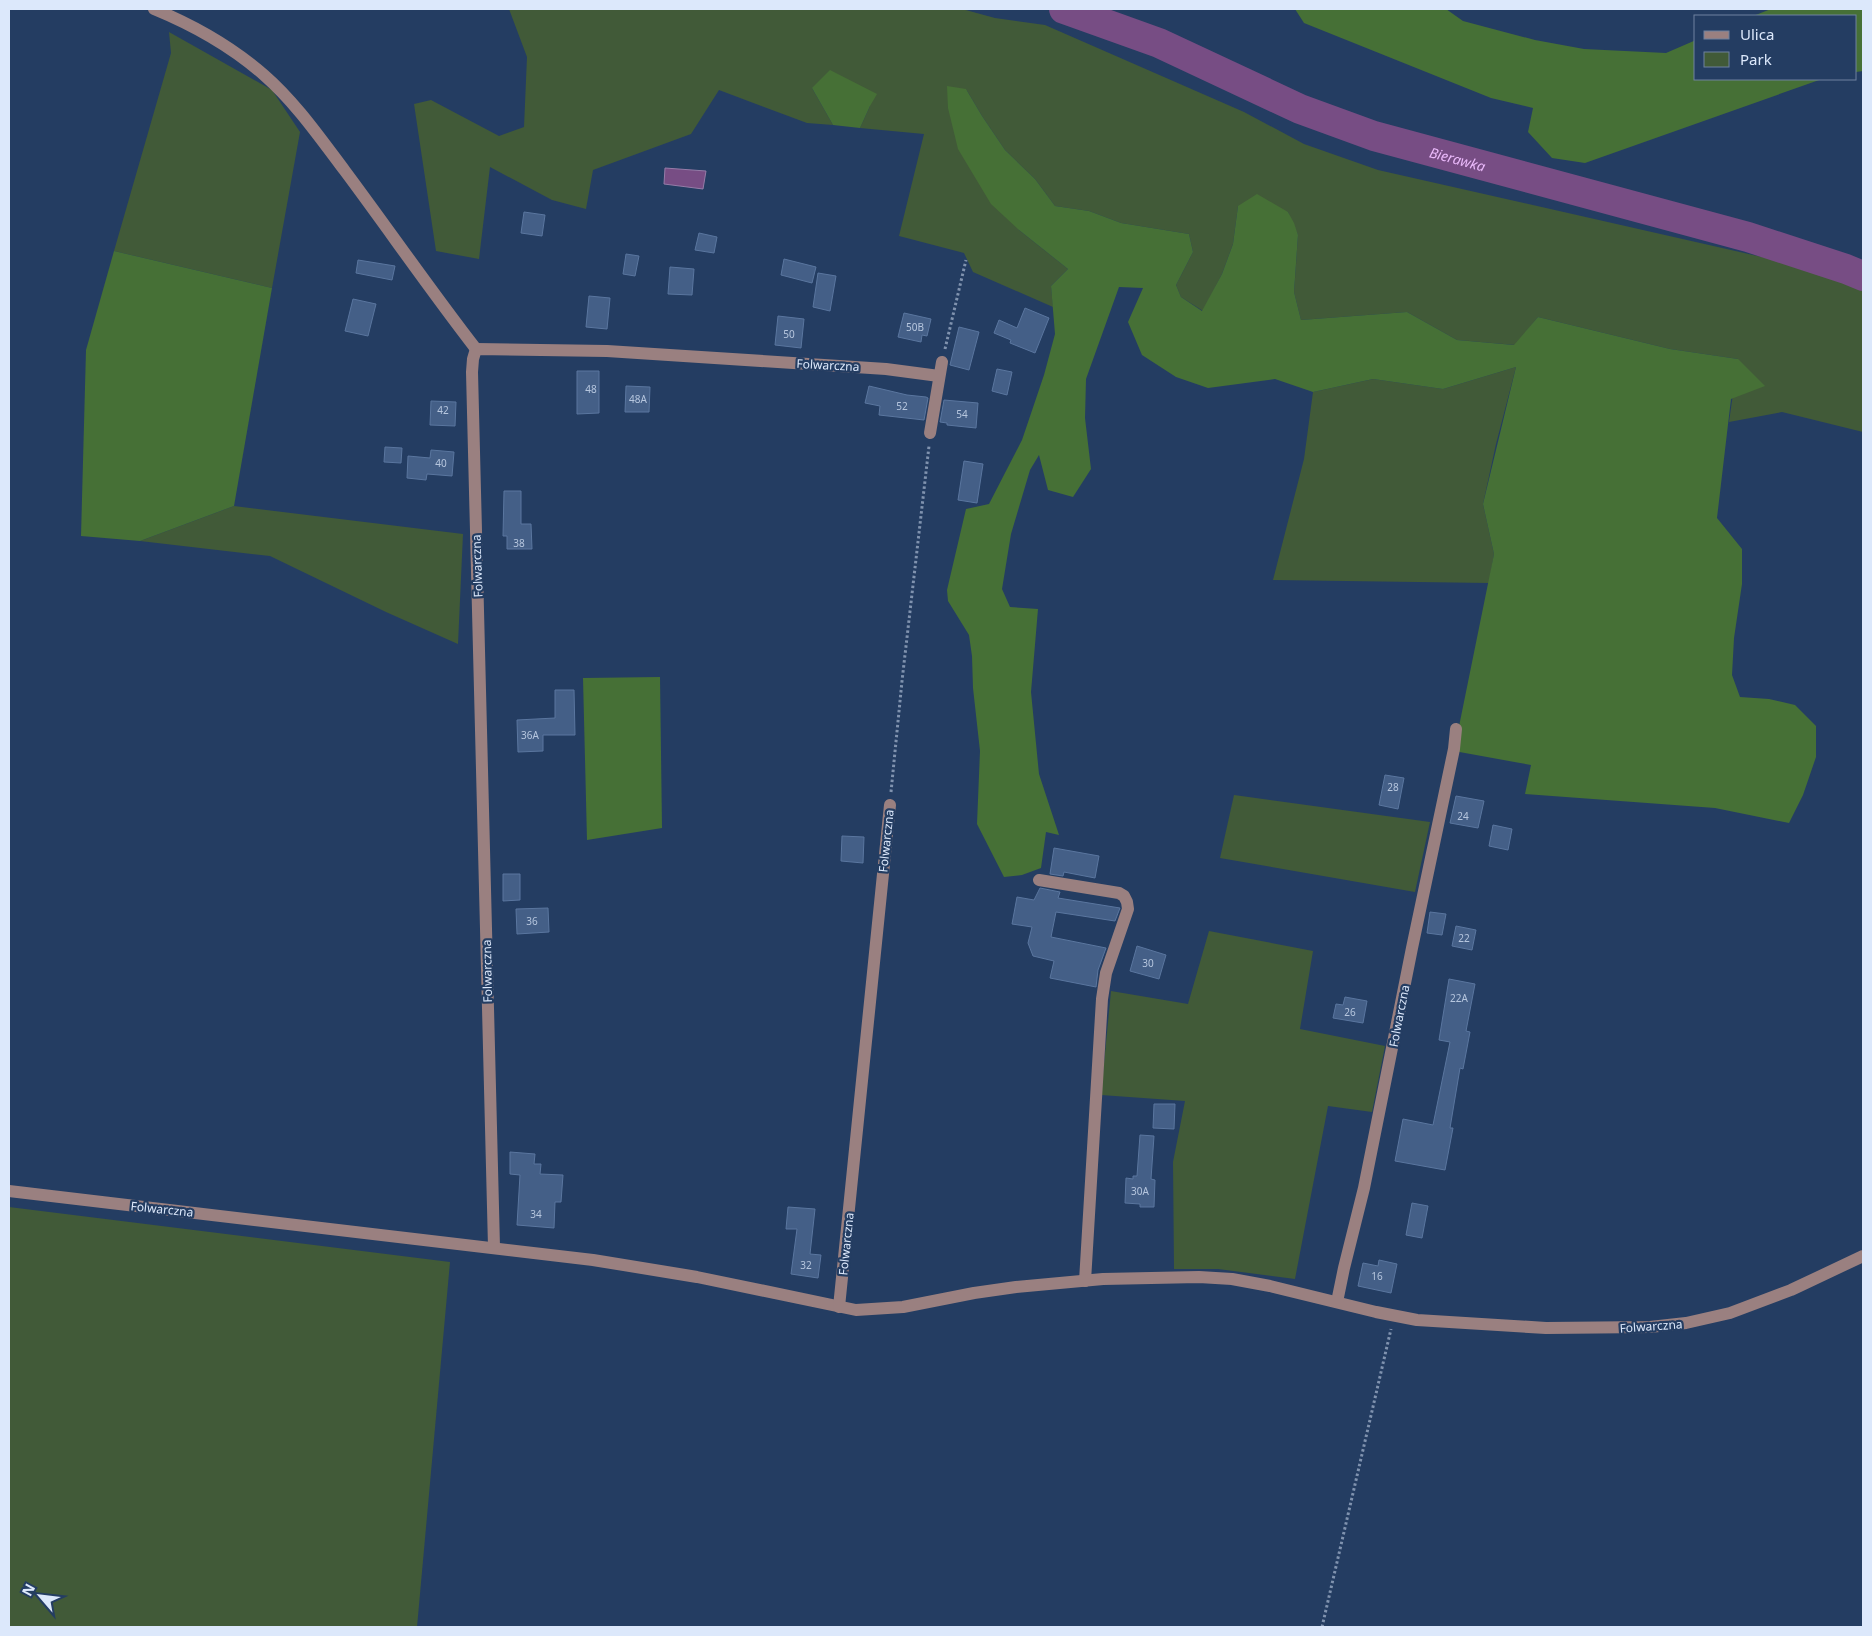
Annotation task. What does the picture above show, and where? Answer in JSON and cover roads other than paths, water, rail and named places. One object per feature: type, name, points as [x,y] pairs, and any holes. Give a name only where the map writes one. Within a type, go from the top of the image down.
[{"type":"street","points":[[154,9],[186,23],[223,44],[258,70],[286,96],[385,224],[476,349]]},
{"type":"street","name":"Folwarczna","points":[[494,1247],[472,379],[473,359],[476,349],[616,352],[886,369],[939,376]]},
{"type":"street","points":[[930,434],[942,362]]},
{"type":"street","name":"Folwarczna","points":[[1337,1302],[1387,1080],[1410,956],[1454,749],[1456,729]]},
{"type":"street","name":"Folwarczna","points":[[839,1307],[890,805]]},
{"type":"street","points":[[1039,880],[1119,893],[1124,896],[1127,902],[1125,920],[1106,973],[1102,999],[1085,1281]]},
{"type":"street","name":"Folwarczna","points":[[9,1191],[494,1247],[681,1274],[856,1310],[894,1308],[999,1289],[1085,1281],[1175,1276],[1223,1278],[1270,1286],[1394,1316],[1442,1322],[1546,1328],[1629,1328],[1678,1325],[1717,1316],[1759,1302],[1808,1282],[1863,1256]]},
{"type":"waterway","name":"Bierawka","points":[[1064,9],[1159,43],[1300,109],[1374,136],[1748,237],[1863,276]]}]
